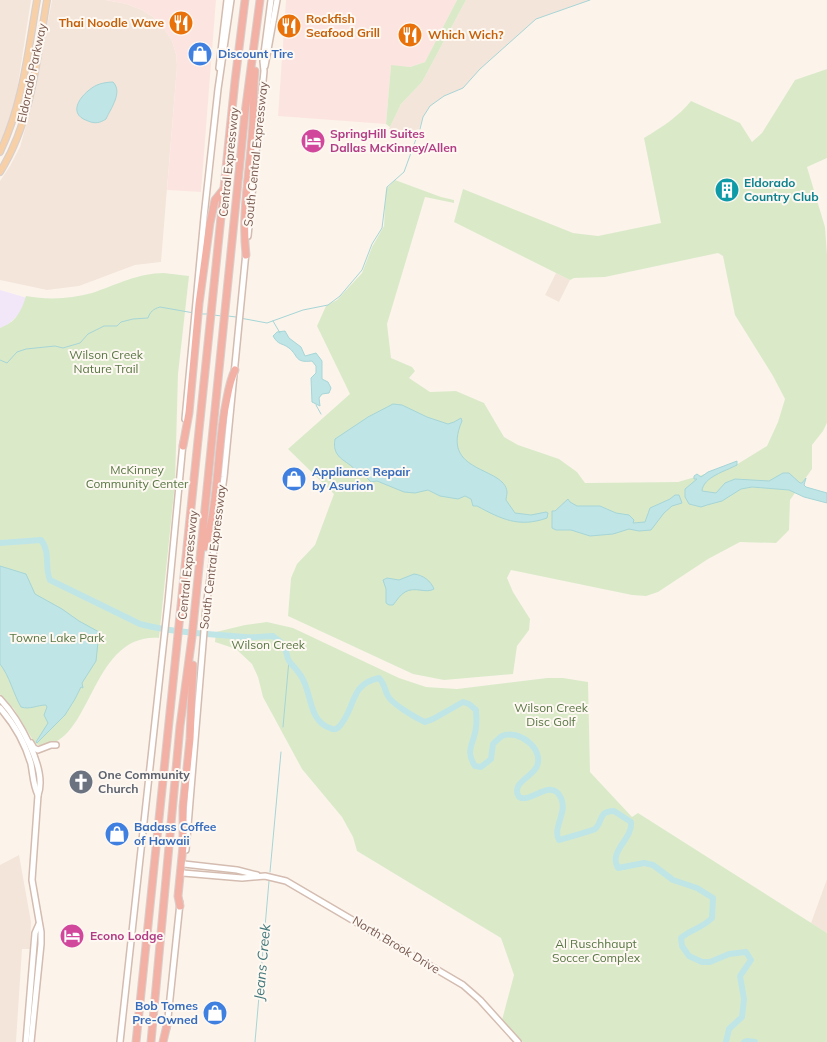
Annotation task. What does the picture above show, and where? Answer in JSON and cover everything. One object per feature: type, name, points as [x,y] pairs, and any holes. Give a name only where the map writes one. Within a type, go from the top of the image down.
[{"type":"highway","name":"Central Expressway","points":[[136,1042],[237,56],[245,0]]},
{"type":"highway","name":"Central Expressway","points":[[194,674],[192,638],[260,0]]},
{"type":"highway","points":[[246,256],[244,234],[253,121],[256,26]]},
{"type":"highway","points":[[183,446],[189,413],[197,304],[214,200],[224,190]]},
{"type":"highway","points":[[200,561],[211,524],[223,420],[230,380],[235,370]]},
{"type":"highway","points":[[180,906],[178,896],[183,846],[183,807],[194,674]]},
{"type":"highway","points":[[151,1042],[180,726],[194,674]]},
{"type":"highway","points":[[164,1042],[167,1025]]},
{"type":"main road","name":"Eldorado Parkway","points":[[0,152],[19,101],[36,0]]},
{"type":"main road","name":"Eldorado Parkway","points":[[0,172],[14,146],[27,109],[47,0]]},
{"type":"main road","points":[[197,304],[226,0]]},
{"type":"main road","points":[[218,89],[231,0]]},
{"type":"main road","name":"South Central Expressway","points":[[264,71],[263,61],[271,0]]},
{"type":"main road","name":"South Central Expressway","points":[[167,1025],[184,872],[194,674],[206,607],[222,487],[264,71],[277,0]]},
{"type":"main road","points":[[120,1042],[161,671],[183,446]]},
{"type":"main road","points":[[0,699],[21,724],[35,749],[39,750],[51,745],[56,746]]},
{"type":"main road","points":[[0,708],[16,728],[22,741],[31,764],[38,795]]},
{"type":"main road","points":[[14,715],[36,760],[40,788],[32,880],[41,932],[41,944],[31,1042]]},
{"type":"main road","name":"North Brook Drive","points":[[184,864],[244,871],[280,878],[296,886],[459,983],[480,1000],[518,1042]]},
{"type":"main road","points":[[221,868],[221,876]]},
{"type":"main road","name":"North Brook Drive","points":[[184,872],[242,878],[257,875]]},
{"type":"main road","points":[[26,1042],[36,932],[39,923]]},
{"type":"shaded area","points":[[0,0],[31,0],[16,97],[0,142]]},
{"type":"shaded area","points":[[52,0],[106,0],[127,4],[142,10],[153,17],[172,41],[177,66],[161,262],[135,265],[79,286],[47,290],[0,280],[0,181],[20,147],[32,104]]},
{"type":"shaded area","points":[[106,0],[216,0],[201,192],[167,190],[177,66],[172,41],[153,17],[142,10],[127,4]]},
{"type":"shaded area","points":[[286,0],[457,0],[425,62],[410,67],[391,66],[386,124],[278,116]]},
{"type":"shaded area","points":[[466,0],[590,0],[536,19],[480,69],[463,88],[444,96],[430,106],[423,117],[419,129],[411,131],[389,129],[401,104],[422,82]]},
{"type":"shaded area","points":[[556,273],[570,280],[559,302],[545,295]]},
{"type":"shaded area","points":[[0,290],[27,298],[25,309],[6,326],[0,328]]},
{"type":"shaded area","points":[[19,855],[31,922],[30,949],[22,949],[16,1042],[0,1042],[0,865]]},
{"type":"shaded area","points":[[827,879],[827,933],[811,923]]},
{"type":"green space","points":[[457,0],[466,0],[422,82],[401,104],[390,127],[386,124],[391,65],[410,67],[425,62]]},
{"type":"green space","name":"Eldorado Country Club","points":[[827,69],[827,158],[807,167],[825,227],[827,254],[827,423],[812,445],[812,469],[790,500],[789,530],[776,543],[740,542],[708,559],[658,592],[646,596],[632,595],[511,570],[507,578],[513,592],[530,619],[529,630],[517,646],[513,674],[444,680],[413,674],[288,616],[291,578],[297,564],[315,545],[334,494],[288,449],[350,394],[317,326],[326,306],[337,300],[362,273],[372,247],[384,226],[386,189],[395,180],[454,200],[454,203],[425,197],[387,324],[391,358],[412,367],[415,371],[409,378],[430,392],[456,391],[484,403],[504,437],[518,445],[559,459],[577,472],[585,483],[678,482],[736,465],[767,446],[778,422],[785,399],[735,315],[723,256],[718,253],[605,277],[574,278],[570,280],[454,222],[463,189],[573,233],[598,236],[661,223],[644,138],[675,117],[691,101],[740,123],[752,142],[762,133],[795,80]]},
{"type":"green space","points":[[164,273],[189,276],[178,374],[175,483],[159,638],[136,641],[118,653],[104,671],[70,730],[56,742],[38,745],[34,742],[14,709],[0,694],[0,328],[6,326],[17,316],[26,296],[76,297],[136,277]]},
{"type":"green space","name":"Al Ruschhaupt Soccer Complex","points":[[267,622],[293,628],[399,678],[426,687],[457,689],[547,678],[563,678],[588,682],[590,772],[632,817],[638,813],[827,933],[827,1042],[523,1042],[502,1020],[514,975],[501,938],[357,851],[353,837],[342,817],[302,769],[263,697],[258,677],[252,664],[236,649],[215,642],[216,632]]},
{"type":"water","points":[[113,82],[117,90],[113,105],[106,119],[95,123],[88,121],[77,113],[79,102],[87,92],[97,85]]},
{"type":"water","points":[[285,331],[289,338],[301,347],[305,356],[316,353],[322,361],[322,379],[328,382],[331,388],[329,393],[322,394],[319,398],[320,406],[312,402],[311,378],[316,373],[316,366],[312,361],[299,360],[289,348],[279,343],[273,336],[277,332]]},
{"type":"water","points":[[393,404],[402,405],[427,417],[448,424],[461,418],[462,421],[457,438],[459,451],[466,460],[475,467],[496,477],[504,484],[507,492],[506,500],[515,513],[531,515],[546,512],[548,513],[547,518],[528,522],[510,521],[477,506],[473,506],[471,499],[465,496],[458,499],[440,496],[428,490],[415,493],[404,492],[377,481],[371,482],[365,476],[358,474],[336,452],[335,439],[368,417]]},
{"type":"water","points":[[737,461],[737,465],[721,472],[706,482],[702,491],[716,493],[725,483],[735,479],[769,481],[783,473],[789,473],[800,483],[806,478],[804,485],[806,487],[827,493],[827,503],[804,497],[789,490],[752,487],[741,489],[722,501],[701,507],[689,504],[685,497],[685,489],[697,479],[694,479],[694,476],[697,474],[701,477],[708,472]]},
{"type":"water","points":[[675,495],[679,495],[682,503],[672,506],[651,530],[639,531],[629,529],[613,534],[590,536],[571,530],[556,530],[552,528],[552,511],[555,511],[568,499],[577,506],[600,506],[616,513],[629,515],[634,520],[633,523],[645,522],[650,508]]},
{"type":"water","points":[[0,566],[26,574],[35,594],[99,632],[96,661],[82,683],[83,688],[81,687],[65,715],[37,743],[48,723],[44,715],[47,707],[46,705],[21,707],[0,664]]},
{"type":"water","points":[[414,574],[426,579],[434,589],[428,591],[409,590],[393,605],[386,603],[386,589],[383,580],[387,578],[399,580]]},
{"type":"waterway","points":[[420,129],[423,117],[430,106],[444,96],[463,88],[480,69],[536,19],[590,0]]},
{"type":"waterway","points":[[240,318],[267,323],[303,310],[328,305],[340,296],[362,270],[372,244],[382,228],[387,187],[404,172],[416,139]]},
{"type":"waterway","points":[[0,360],[7,363],[17,352],[26,349],[55,346],[63,348],[80,343],[88,334],[104,326],[117,326],[121,322],[148,318],[152,311],[160,307],[194,313]]},
{"type":"waterway","points":[[201,314],[209,314]]},
{"type":"waterway","points":[[213,315],[222,316]]},
{"type":"waterway","points":[[228,316],[236,317]]},
{"type":"waterway","points":[[273,321],[280,333]]},
{"type":"waterway","points":[[316,405],[321,414]]},
{"type":"waterway","name":"Wilson Creek","points":[[0,543],[41,540],[46,549],[47,570],[50,580],[140,624],[192,633],[248,637],[273,636],[283,645],[289,661],[305,683],[314,713],[323,724],[332,729],[341,725],[355,696],[363,685],[379,678],[394,703],[425,722],[463,702],[476,710],[476,727],[470,751],[475,766],[481,767],[491,759],[493,744],[502,736],[515,735],[528,742],[537,753],[537,766],[520,784],[517,792],[519,797],[524,798],[549,790],[554,790],[558,793],[563,803],[557,830],[559,840],[595,829],[605,813],[614,811],[631,822],[631,828],[616,856],[618,868],[644,863],[653,865],[673,880],[697,888],[713,898],[712,918],[681,938],[682,946],[689,956],[702,962],[710,962],[729,954],[746,952],[751,960],[740,976],[744,999],[742,1017],[729,1029],[726,1042]]},
{"type":"waterway","name":"Jeans Creek","points":[[283,727],[289,660]]},
{"type":"waterway","name":"Jeans Creek","points":[[270,872],[281,752]]},
{"type":"waterway","name":"Jeans Creek","points":[[255,1042],[269,881]]},
{"type":"waterway","name":"Wilson Creek","points":[[744,1042],[755,1042]]},
{"type":"place","name":"Thai Noodle Wave","points":[[181,23]]},
{"type":"place","name":"Rockfish Seafood Grill","points":[[289,26]]},
{"type":"place","name":"Which Wich?","points":[[410,35]]},
{"type":"place","name":"Discount Tire","points":[[200,54]]},
{"type":"place","name":"SpringHill Suites Dallas McKinney/Allen","points":[[313,141]]},
{"type":"place","name":"Eldorado Country Club","points":[[727,190]]},
{"type":"place","name":"Appliance Repair by Asurion","points":[[294,479]]},
{"type":"place","name":"One Community Church","points":[[81,782]]},
{"type":"place","name":"Badass Coffee of Hawaii","points":[[117,834]]},
{"type":"place","name":"Econo Lodge","points":[[72,936]]},
{"type":"place","name":"Bob Tomes Pre-Owned","points":[[215,1013]]},
{"type":"park label","name":"Wilson Creek Nature Trail","points":[[106,362]]},
{"type":"park label","name":"McKinney Community Center","points":[[137,477]]},
{"type":"park label","name":"Towne Lake Park","points":[[57,638]]},
{"type":"park label","name":"Wilson Creek Disc Golf","points":[[551,715]]}]
